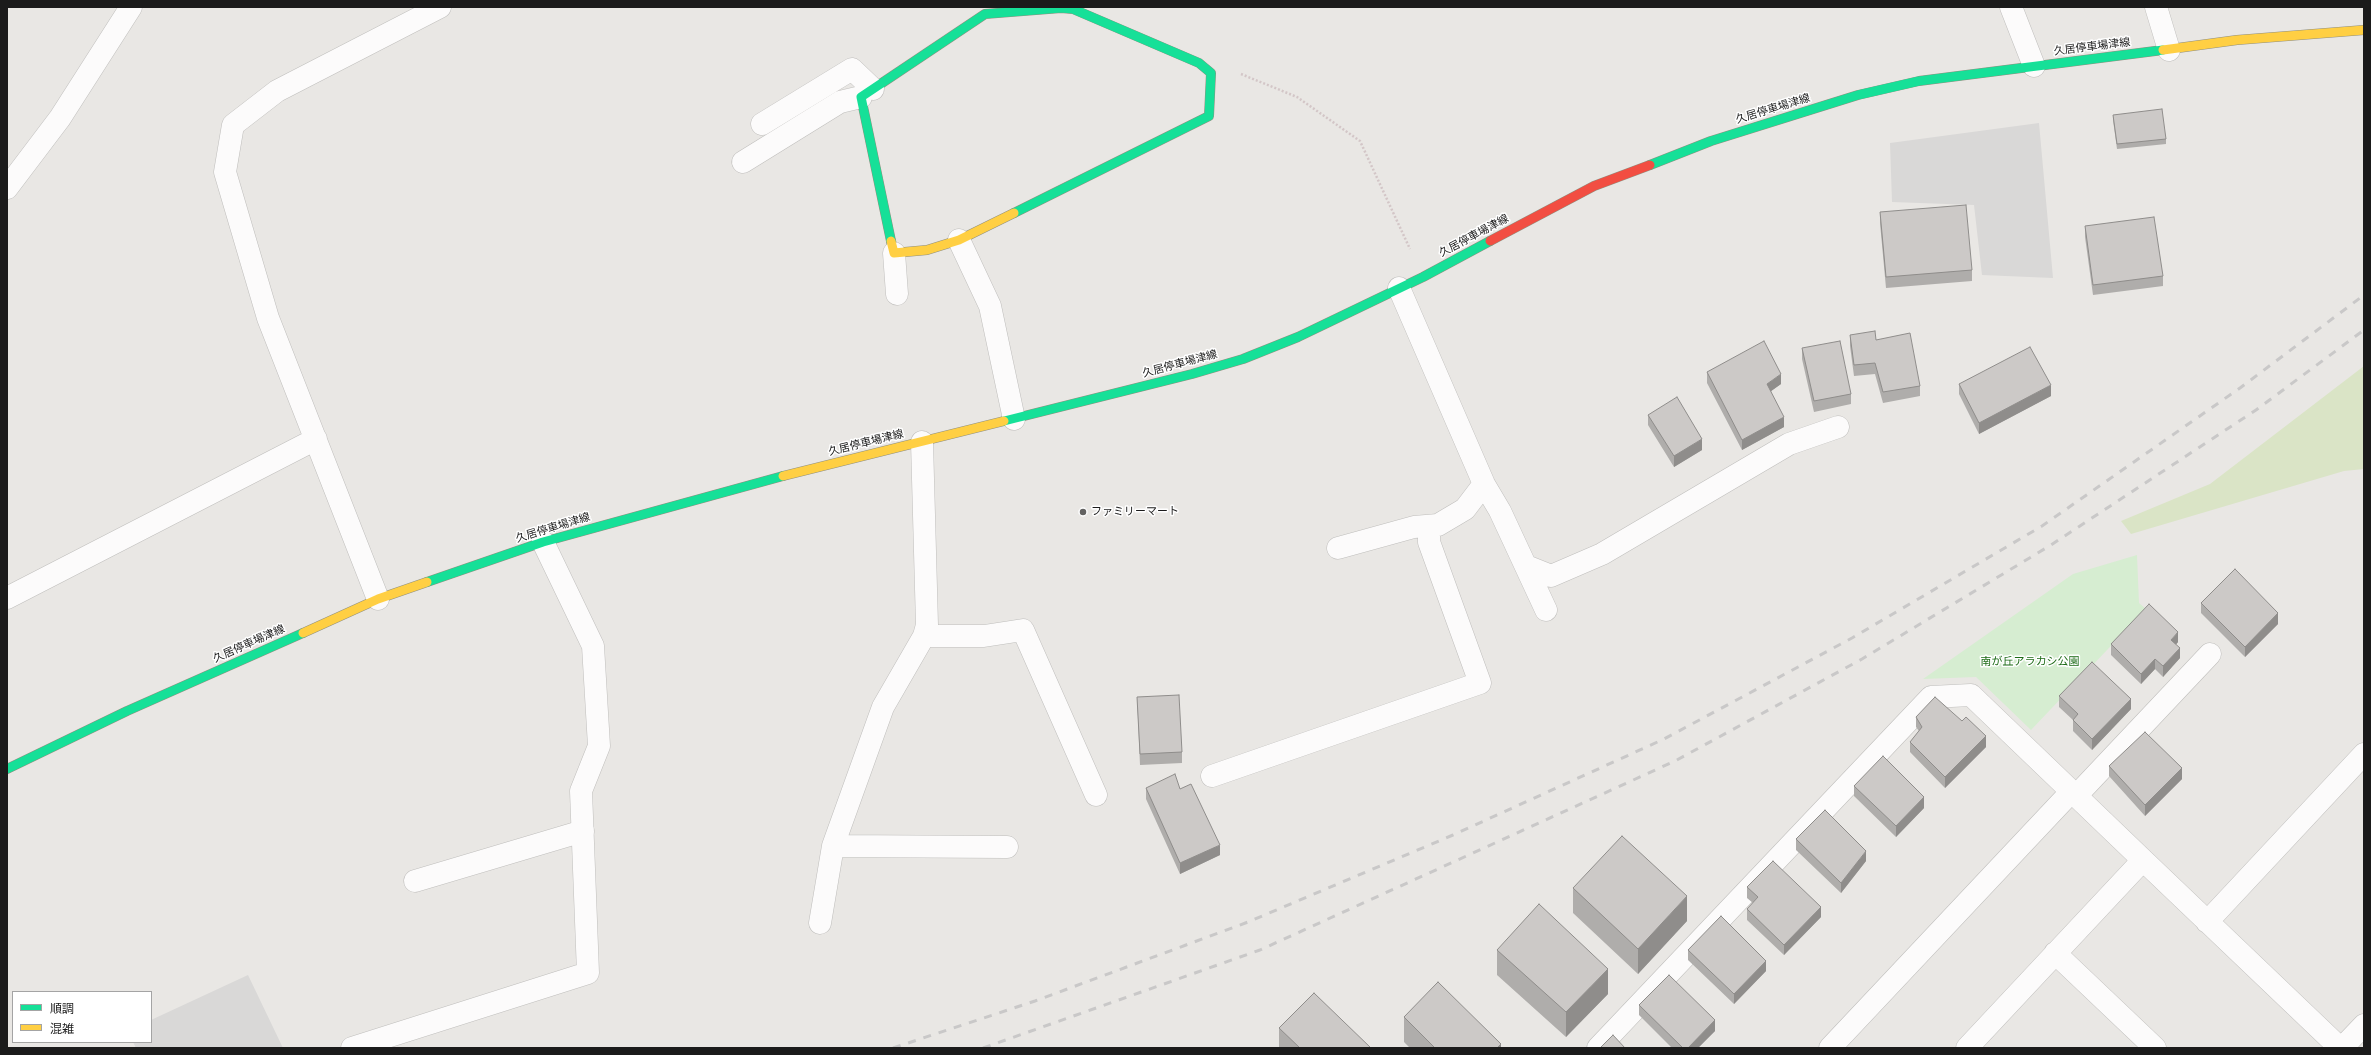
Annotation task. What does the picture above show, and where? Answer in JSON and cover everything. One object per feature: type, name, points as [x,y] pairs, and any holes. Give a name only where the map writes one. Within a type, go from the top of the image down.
[{"type":"main road","points":[[1061,8],[1073,9],[1199,64],[1211,73],[1209,116],[959,240],[927,250],[894,253],[867,93],[985,14],[1061,8]]},
{"type":"main road","name":"久居停車場津線","points":[[7,769],[127,712],[378,599],[543,542],[755,483],[1014,419],[1243,359],[1298,337],[1423,277],[1594,186],[1711,141],[1858,95],[1919,81],[2169,50],[2237,40],[2364,30]]},
{"type":"street","points":[[7,188],[60,118],[131,7]]},
{"type":"street","points":[[378,599],[268,318],[225,172],[233,125],[277,91],[440,7]]},
{"type":"street","points":[[2011,7],[2034,66]]},
{"type":"street","points":[[2156,7],[2169,50]]},
{"type":"street","points":[[743,162],[840,102],[867,93],[852,69],[762,124]]},
{"type":"street","points":[[959,240],[990,306],[1014,419]]},
{"type":"street","points":[[894,253],[897,294]]},
{"type":"street","points":[[1399,288],[1484,484],[1500,510],[1546,610]]},
{"type":"street","points":[[1526,566],[1551,576],[1602,554],[1789,444],[1838,427]]},
{"type":"street","points":[[7,598],[316,439]]},
{"type":"street","points":[[820,923],[832,846],[883,707],[924,636],[927,625],[922,442]]},
{"type":"street","points":[[1338,548],[1414,527],[1438,525],[1465,509],[1484,484]]},
{"type":"street","points":[[1212,776],[1480,684],[1429,542],[1429,526]]},
{"type":"street","points":[[352,1048],[588,973],[581,791],[599,746],[592,646],[543,542]]},
{"type":"street","points":[[924,636],[984,636],[1023,630],[1096,794]]},
{"type":"street","points":[[1830,1048],[2210,654]]},
{"type":"street","points":[[1598,1048],[1931,697],[1971,695],[2207,922],[2341,1048],[2364,1025]]},
{"type":"street","points":[[2207,922],[2364,754]]},
{"type":"street","points":[[415,881],[583,831]]},
{"type":"street","points":[[832,846],[1007,848]]},
{"type":"street","points":[[1967,1048],[2143,860]]},
{"type":"street","points":[[2055,953],[2155,1048]]},
{"type":"path","points":[[1211,73],[1232,71],[1297,97],[1360,141],[1423,277]]},
{"type":"green space","points":[[2364,366],[2364,469],[2344,471],[2131,534],[2121,521],[2210,484]]},
{"type":"green space","name":"南が丘アラカシ公園","points":[[2137,555],[2139,603],[2146,609],[2031,730],[1976,677],[1923,679],[2073,574]]},
{"type":"shaded area","points":[[2039,123],[2053,278],[1982,275],[1974,205],[1892,202],[1890,143]]},
{"type":"shaded area","points":[[248,975],[283,1048],[136,1048],[134,1043],[152,1043],[152,1020]]},
{"type":"building","points":[[2162,109],[2166,139],[2117,144],[2113,115]]},
{"type":"building","points":[[1966,205],[1972,270],[1886,277],[1880,212]]},
{"type":"building","points":[[2154,217],[2163,276],[2093,285],[2085,226]]},
{"type":"building","points":[[1875,331],[1876,340],[1910,333],[1920,386],[1883,392],[1875,363],[1854,365],[1850,335]]},
{"type":"building","points":[[1764,341],[1781,374],[1767,384],[1784,417],[1742,440],[1707,372]]},
{"type":"building","points":[[1840,341],[1851,394],[1814,401],[1802,348]]},
{"type":"building","points":[[2030,347],[2051,385],[1979,423],[1959,384]]},
{"type":"building","points":[[1677,397],[1702,439],[1674,456],[1648,415]]},
{"type":"building","points":[[2235,569],[2278,613],[2245,647],[2201,603]]},
{"type":"building","points":[[2149,604],[2178,632],[2171,640],[2180,648],[2163,666],[2155,659],[2141,674],[2111,644]]},
{"type":"building","points":[[2092,662],[2131,699],[2092,739],[2073,720],[2078,714],[2059,696]]},
{"type":"building","points":[[1179,695],[1182,752],[1140,754],[1137,697]]},
{"type":"building","points":[[1935,697],[1962,721],[1966,717],[1986,736],[1945,777],[1910,742],[1922,727],[1916,717]]},
{"type":"building","points":[[2145,732],[2182,768],[2145,805],[2109,766]]},
{"type":"building","points":[[1883,756],[1924,797],[1896,826],[1854,786]]},
{"type":"building","points":[[1175,774],[1180,789],[1191,784],[1220,845],[1180,863],[1146,788]]},
{"type":"building","points":[[1825,810],[1866,851],[1841,883],[1796,839]]},
{"type":"building","points":[[1622,836],[1687,896],[1638,949],[1573,888]]},
{"type":"building","points":[[1773,861],[1821,907],[1784,945],[1747,909],[1758,897],[1747,887]]},
{"type":"building","points":[[1539,904],[1608,969],[1566,1012],[1497,950]]},
{"type":"building","points":[[1721,916],[1766,961],[1734,994],[1688,950]]},
{"type":"building","points":[[1669,975],[1715,1020],[1688,1048],[1683,1048],[1639,1005]]},
{"type":"building","points":[[1438,982],[1501,1044],[1497,1048],[1435,1048],[1404,1017]]},
{"type":"building","points":[[1314,993],[1371,1048],[1300,1048],[1279,1028]]},
{"type":"building","points":[[1613,1035],[1625,1048],[1600,1048]]},
{"type":"railway","points":[[893,1048],[1035,1001],[1248,922],[1453,835],[1664,739],[1852,638],[2042,526],[2240,388],[2364,295]]},
{"type":"railway","points":[[983,1048],[1260,950],[1675,761],[1862,659],[2051,545],[2256,410],[2364,330]]},
{"type":"traffic: fast","points":[[1014,213],[1209,116],[1211,73],[1199,63],[1073,9],[1061,8]]},
{"type":"traffic: fast","points":[[891,241],[861,97],[985,14],[1061,8]]},
{"type":"traffic: fast","points":[[1650,165],[1711,141],[1858,95],[1919,81],[2163,50]]},
{"type":"traffic: fast","points":[[1004,421],[1192,374],[1243,359],[1298,337],[1423,277],[1490,241]]},
{"type":"traffic: fast","points":[[427,582],[543,542],[783,476]]},
{"type":"traffic: fast","points":[[7,769],[127,711],[303,633]]},
{"type":"traffic: slow","points":[[2163,50],[2237,40],[2364,30]]},
{"type":"traffic: slow","points":[[891,241],[894,253],[927,250],[959,240],[1014,213]]},
{"type":"traffic: slow","points":[[783,476],[1004,421]]},
{"type":"traffic: slow","points":[[303,633],[378,599],[427,582]]},
{"type":"traffic: jam","points":[[1490,241],[1594,186],[1650,165]]},
{"type":"place","name":"ファミリーマート","points":[[1083,512]]}]
